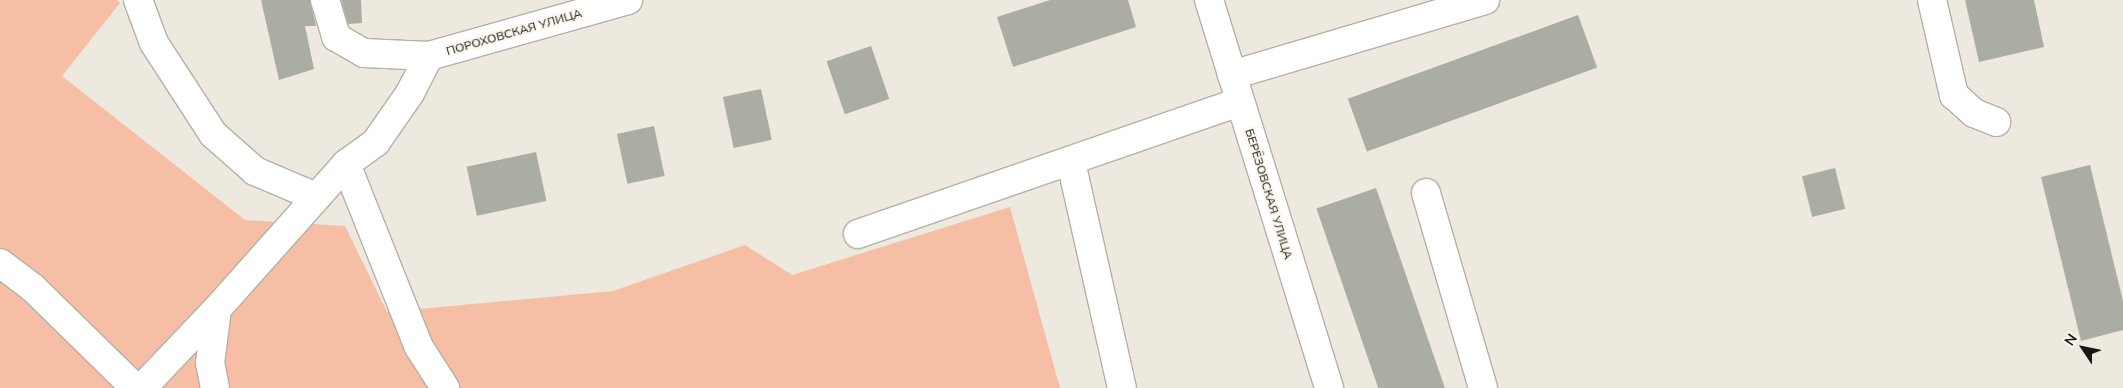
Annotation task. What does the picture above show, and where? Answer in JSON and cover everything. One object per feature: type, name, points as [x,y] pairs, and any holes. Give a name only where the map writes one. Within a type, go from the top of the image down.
[{"type":"street","points":[[138,0],[154,43],[213,134],[255,171],[316,197]]},
{"type":"street","name":"ПОРОХОВСКАЯ УЛИЦА","points":[[325,0],[336,37],[364,53],[429,56],[628,0]]},
{"type":"street","name":"БЕРЁЗОВСКАЯ УЛИЦА","points":[[1209,0],[1329,388]]},
{"type":"street","points":[[1232,75],[1485,0]]},
{"type":"street","points":[[1932,0],[1954,95],[1974,113],[1996,122]]},
{"type":"street","points":[[142,388],[217,309],[346,164],[376,142],[410,93],[429,56]]},
{"type":"street","points":[[858,234],[1071,162],[1240,102]]},
{"type":"street","points":[[1071,162],[1122,388]]},
{"type":"street","points":[[346,164],[418,347],[445,388]]},
{"type":"street","points":[[1426,193],[1483,388]]},
{"type":"street","points":[[0,264],[33,288],[135,388]]},
{"type":"street","points":[[215,388],[210,363],[217,309]]},
{"type":"shaded area","points":[[0,0],[117,0],[120,3],[62,76],[245,220],[345,226],[387,312],[613,291],[745,245],[792,275],[1010,207],[1060,388],[0,388]]},
{"type":"building","points":[[261,0],[310,0],[316,26],[305,26],[314,69],[279,80]]},
{"type":"building","points":[[341,0],[361,0],[362,23],[348,24]]},
{"type":"building","points":[[1050,0],[1128,0],[1136,27],[1013,67],[997,17]]},
{"type":"building","points":[[1965,0],[2034,0],[2044,47],[1979,62]]},
{"type":"building","points":[[1578,15],[1597,68],[1367,151],[1348,99]]},
{"type":"building","points":[[871,46],[889,99],[845,114],[827,61]]},
{"type":"building","points":[[761,89],[772,140],[734,148],[723,97]]},
{"type":"building","points":[[654,126],[665,176],[627,184],[617,134]]},
{"type":"building","points":[[536,152],[546,201],[477,216],[467,167]]},
{"type":"building","points":[[2090,165],[2123,301],[2123,330],[2081,341],[2041,177]]},
{"type":"building","points":[[1835,168],[1845,209],[1812,217],[1802,176]]},
{"type":"building","points":[[1376,188],[1445,388],[1378,388],[1316,209]]}]
